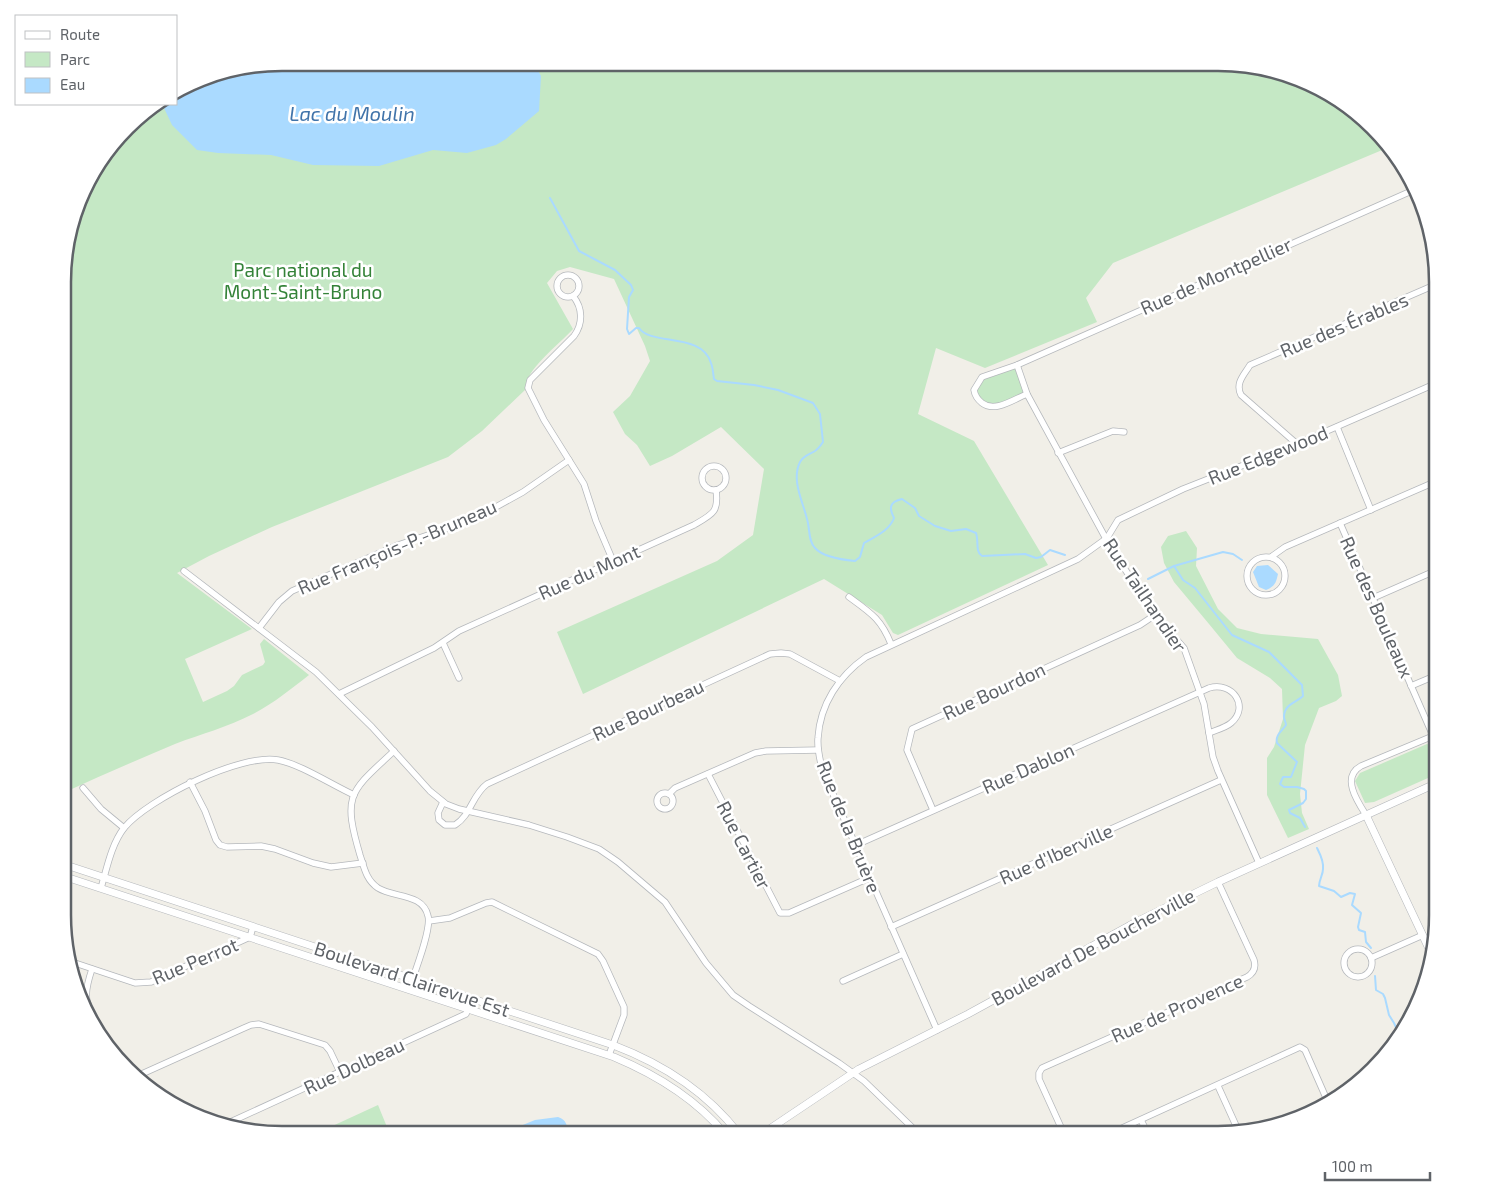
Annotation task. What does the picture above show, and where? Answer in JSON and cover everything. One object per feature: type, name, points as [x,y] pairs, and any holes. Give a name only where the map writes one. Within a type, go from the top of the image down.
[{"type":"street","name":"Rue de Montpellier","points":[[1027,394],[992,407],[985,405],[977,399],[975,394],[976,384],[982,377],[1016,365],[1409,192]]},
{"type":"street","points":[[569,275],[576,277],[578,280],[578,291],[573,296],[566,297],[560,294],[557,286],[559,279],[569,275]]},
{"type":"street","name":"Rue des Érables","points":[[1297,444],[1241,395],[1238,389],[1239,382],[1250,365],[1429,288]]},
{"type":"street","points":[[573,296],[579,303],[580,320],[577,331],[530,380],[528,386],[529,392],[544,420],[587,490],[596,521],[614,561]]},
{"type":"street","name":"Rue Tailhandier","points":[[1016,365],[1027,394],[1058,453],[1128,576],[1155,615],[1184,648],[1200,692],[1213,757],[1221,780],[1259,863]]},
{"type":"street","name":"Rue Edgewood","points":[[1106,538],[1118,520],[1183,489],[1297,444],[1429,387]]},
{"type":"street","points":[[1337,427],[1371,510]]},
{"type":"street","points":[[1058,453],[1113,431],[1124,432]]},
{"type":"street","name":"Rue François-P.-Bruneau","points":[[259,628],[279,602],[292,591],[398,545],[452,527],[485,513],[522,492],[569,460]]},
{"type":"street","name":"Rue du Mont","points":[[715,466],[722,468],[726,479],[723,486],[716,490],[705,486],[702,478],[704,471],[715,466]]},
{"type":"street","points":[[1271,557],[1282,564],[1285,581],[1282,587],[1273,594],[1261,595],[1250,588],[1248,582],[1248,568],[1258,559],[1271,557],[1284,547],[1429,485]]},
{"type":"street","name":"Rue du Mont","points":[[339,694],[443,643],[459,630],[685,530],[705,519],[713,512],[718,502],[716,490]]},
{"type":"street","name":"Rue des Bouleaux","points":[[1340,523],[1429,727]]},
{"type":"street","name":"Rue de la Bruère","points":[[938,1030],[822,770],[818,738],[823,712],[840,681],[856,664],[891,644],[1078,558],[1106,538]]},
{"type":"street","points":[[184,571],[316,672],[394,751],[430,791],[443,802],[468,812],[543,829],[588,845],[612,857],[644,882],[664,902],[706,963],[733,995],[853,1073],[911,1126]]},
{"type":"street","points":[[1373,598],[1429,574]]},
{"type":"street","points":[[849,597],[876,617],[885,629],[891,644]]},
{"type":"street","name":"Rue Bourdon","points":[[933,810],[907,750],[912,729],[1140,625],[1155,615]]},
{"type":"street","points":[[443,643],[459,678]]},
{"type":"street","name":"Rue Bourbeau","points":[[468,812],[479,791],[490,783],[770,654],[790,654],[840,681]]},
{"type":"street","points":[[1411,686],[1429,678]]},
{"type":"street","name":"Rue Dablon","points":[[856,845],[1200,692],[1214,686],[1223,687],[1233,692],[1238,702],[1238,714],[1226,726],[1209,733]]},
{"type":"street","points":[[1427,943],[1360,806],[1351,785],[1351,777],[1354,771],[1361,766],[1429,738]]},
{"type":"street","points":[[669,794],[675,788],[755,752],[818,750]]},
{"type":"street","points":[[394,751],[365,779],[354,795],[350,809],[351,822],[368,878],[375,886],[381,889],[419,902],[426,911],[429,921],[409,989]]},
{"type":"street","points":[[101,888],[116,843],[124,828],[137,816],[190,782],[204,776],[253,761],[273,759],[287,762],[354,795]]},
{"type":"street","name":"Rue Cartier","points":[[708,774],[777,908],[782,914],[789,913],[869,878]]},
{"type":"street","name":"Rue d'Iberville","points":[[891,927],[1221,780]]},
{"type":"street","points":[[190,782],[205,811],[216,840],[222,846],[261,846],[275,849],[313,864],[332,867],[363,863]]},
{"type":"street","name":"Boulevard De Boucherville","points":[[774,1126],[853,1073],[938,1030],[1120,930],[1218,882],[1429,787]]},
{"type":"street","points":[[83,788],[101,809],[124,828]]},
{"type":"street","points":[[443,802],[438,817],[440,822],[445,825],[456,826],[468,812]]},
{"type":"street","name":"Boulevard Clairevue Est","points":[[71,867],[613,1045],[651,1061],[678,1077],[717,1108],[732,1126]]},
{"type":"street","name":"Boulevard Clairevue Est","points":[[71,879],[609,1055],[642,1069],[669,1084],[700,1107],[718,1126]]},
{"type":"street","name":"Rue de Provence","points":[[1060,1126],[1042,1087],[1039,1073],[1046,1065],[1251,975],[1255,969],[1255,962],[1218,882]]},
{"type":"street","points":[[429,921],[450,918],[486,902],[492,902],[596,953],[602,961],[624,1007],[624,1015],[609,1055]]},
{"type":"street","name":"Rue Perrot","points":[[77,964],[135,982],[152,982],[250,937],[253,927]]},
{"type":"street","points":[[1371,958],[1423,935]]},
{"type":"street","points":[[1356,949],[1365,951],[1371,958],[1370,972],[1357,978],[1348,975],[1343,962],[1348,953],[1356,949]]},
{"type":"street","points":[[843,981],[903,954]]},
{"type":"street","points":[[85,991],[92,969]]},
{"type":"street","points":[[469,1009],[472,999]]},
{"type":"street","name":"Rue Dolbeau","points":[[234,1120],[466,1014],[469,1009]]},
{"type":"street","points":[[143,1073],[256,1024],[325,1045],[329,1049],[340,1072]]},
{"type":"street","points":[[1127,1126],[1300,1047],[1304,1048],[1325,1096]]},
{"type":"street","points":[[1218,1086],[1236,1125]]},
{"type":"street","points":[[1141,1120],[1144,1126]]},
{"type":"green space","name":"Parc national du Mont-Saint-Bruno","points":[[282,71],[1218,71],[1259,75],[1299,87],[1346,115],[1367,133],[1382,150],[1113,263],[1086,298],[1097,322],[985,368],[936,348],[918,414],[974,441],[1048,565],[898,635],[893,633],[882,615],[824,579],[583,694],[557,632],[717,561],[753,535],[764,469],[721,427],[672,456],[650,466],[637,445],[625,434],[613,412],[630,396],[650,361],[614,279],[570,267],[557,271],[547,283],[573,329],[536,366],[526,382],[525,390],[482,431],[448,457],[272,527],[177,573],[252,629],[185,659],[203,702],[227,691],[234,686],[242,675],[263,665],[265,662],[260,644],[264,639],[309,675],[275,701],[244,719],[175,744],[71,789],[71,282],[73,255],[78,228],[87,201],[115,154],[133,133],[154,115],[168,105],[178,105],[178,99],[201,87],[241,75]]},
{"type":"green space","points":[[1017,365],[1027,394],[992,407],[977,399],[976,384],[982,377]]},
{"type":"green space","points":[[1186,531],[1197,548],[1196,566],[1218,609],[1237,628],[1261,634],[1318,639],[1338,675],[1342,696],[1336,701],[1319,708],[1305,745],[1300,794],[1302,813],[1309,829],[1288,838],[1267,795],[1267,758],[1274,747],[1283,719],[1282,689],[1270,678],[1237,658],[1174,582],[1164,563],[1161,547],[1168,536]]},
{"type":"green space","points":[[1427,744],[1429,745],[1429,778],[1374,802],[1365,803],[1355,781],[1360,773]]},
{"type":"green space","points":[[378,1105],[387,1126],[332,1126]]},
{"type":"water","name":"Lac du Moulin","points":[[282,71],[538,71],[541,76],[539,111],[496,145],[467,153],[433,150],[379,166],[313,165],[271,155],[218,153],[197,150],[172,125],[164,108],[168,105],[178,105],[178,99],[214,82],[255,73]]},
{"type":"water","points":[[1268,565],[1278,574],[1275,584],[1266,590],[1259,587],[1253,572],[1257,566]]},
{"type":"water","points":[[558,1117],[567,1126],[520,1126],[535,1120]]},
{"type":"waterway","points":[[550,198],[579,251],[615,270],[631,285],[633,290],[629,297],[627,329],[629,334],[636,328],[639,328],[654,337],[698,347],[706,353],[712,365],[714,379],[717,381],[778,390],[813,403],[820,414],[823,442],[816,450],[801,460],[797,483],[811,542],[823,554],[834,558],[855,561],[860,557],[864,543],[882,533],[892,523],[894,518],[891,506],[902,499],[915,508],[919,516],[935,526],[951,531],[966,529],[976,533],[978,549],[982,556],[1025,554],[1036,558],[1041,557],[1050,550],[1065,555]]},
{"type":"waterway","points":[[1174,566],[1223,552],[1233,554],[1242,560]]},
{"type":"waterway","points":[[1148,579],[1174,566],[1183,580],[1195,588],[1232,635],[1269,652],[1302,685],[1303,696],[1286,709],[1284,717],[1286,725],[1278,735],[1277,743],[1297,762],[1291,777],[1283,777],[1280,784],[1284,787],[1297,787],[1306,791],[1306,799],[1303,803],[1289,810],[1290,813],[1300,818],[1305,827]]},
{"type":"waterway","points":[[1317,848],[1322,858],[1323,866],[1319,886],[1334,891],[1341,897],[1350,893],[1355,894],[1352,905],[1361,913],[1358,927],[1359,930],[1365,932],[1366,942],[1371,948]]},
{"type":"waterway","points":[[1375,976],[1376,990],[1383,994],[1389,1015],[1396,1027]]}]
